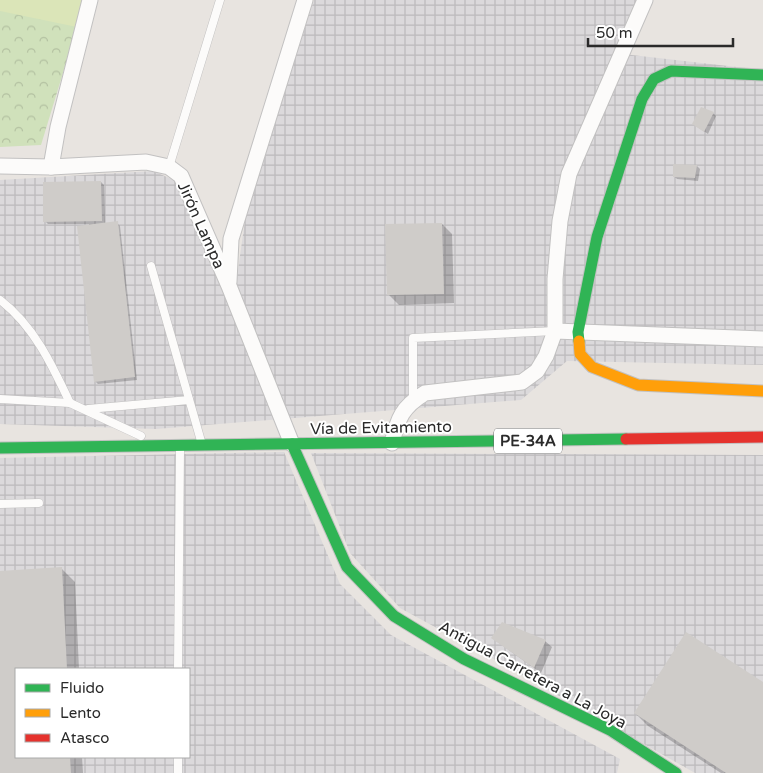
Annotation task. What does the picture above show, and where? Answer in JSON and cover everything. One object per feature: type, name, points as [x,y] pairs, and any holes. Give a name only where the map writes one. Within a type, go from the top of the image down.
[{"type":"main road","points":[[763,75],[671,71],[654,79],[642,99],[597,237],[578,332],[580,354],[592,367],[638,385],[763,391]]},
{"type":"main road","name":"Vía de Evitamiento","points":[[0,448],[763,437]]},
{"type":"main road","name":"Antigua Carretera a La Joya","points":[[292,444],[347,567],[394,616],[464,659],[610,730],[676,773]]},
{"type":"street","points":[[51,167],[58,127],[90,0]]},
{"type":"street","points":[[229,286],[231,240],[305,0]]},
{"type":"street","points":[[392,443],[399,416],[413,400],[425,392],[522,382],[537,370],[546,356],[555,331],[555,279],[558,240],[569,174],[645,0]]},
{"type":"street","name":"Jirón Lampa","points":[[0,166],[51,167],[146,162],[169,167],[181,176],[229,286],[292,444]]},
{"type":"street","points":[[555,331],[763,339]]},
{"type":"lane","points":[[169,167],[220,0]]},
{"type":"lane","points":[[151,266],[202,446]]},
{"type":"lane","points":[[0,300],[17,313],[43,350],[70,403]]},
{"type":"lane","points":[[413,400],[413,338],[555,331]]},
{"type":"lane","points":[[0,399],[70,403],[161,446]]},
{"type":"lane","points":[[86,409],[189,400]]},
{"type":"lane","points":[[178,668],[180,446]]},
{"type":"lane","points":[[0,504],[39,503]]},
{"type":"lane","points":[[178,758],[178,773]]},
{"type":"shaded area","points":[[314,0],[647,0],[623,54],[763,70],[763,365],[567,361],[521,400],[156,429],[0,424],[0,180],[153,171],[174,180],[211,260],[238,270],[248,199]]},
{"type":"shaded area","points":[[284,452],[340,584],[391,635],[620,759],[617,773],[0,773],[0,458]]},
{"type":"shaded area","points":[[311,453],[763,455],[763,773],[695,773],[400,608],[350,553]]},
{"type":"green space","points":[[0,0],[82,0],[77,27],[41,145],[0,147]]},
{"type":"green space","points":[[0,0],[82,0],[77,27],[0,11]]},
{"type":"building","points":[[701,107],[714,112],[704,132],[692,124]]},
{"type":"building","points":[[673,164],[697,165],[695,178],[673,177]]},
{"type":"building","points":[[101,181],[102,221],[43,222],[43,182]]},
{"type":"building","points":[[118,221],[135,377],[94,382],[77,226]]},
{"type":"building","points":[[442,223],[444,294],[387,295],[385,224]]},
{"type":"building","points":[[62,567],[67,668],[15,668],[15,758],[70,758],[71,773],[0,773],[0,571]]},
{"type":"building","points":[[502,622],[546,640],[534,668],[491,638]]},
{"type":"building","points":[[686,632],[763,682],[763,773],[726,773],[634,713]]},
{"type":"traffic: fast","points":[[579,341],[578,332],[597,237],[642,99],[654,79],[671,71],[763,75]]},
{"type":"traffic: fast","points":[[0,448],[626,439]]},
{"type":"traffic: fast","points":[[292,444],[347,567],[394,616],[464,659],[610,730],[676,773]]},
{"type":"traffic: slow","points":[[579,341],[580,354],[592,367],[638,385],[763,391]]},
{"type":"traffic: jam","points":[[626,439],[763,437]]}]
